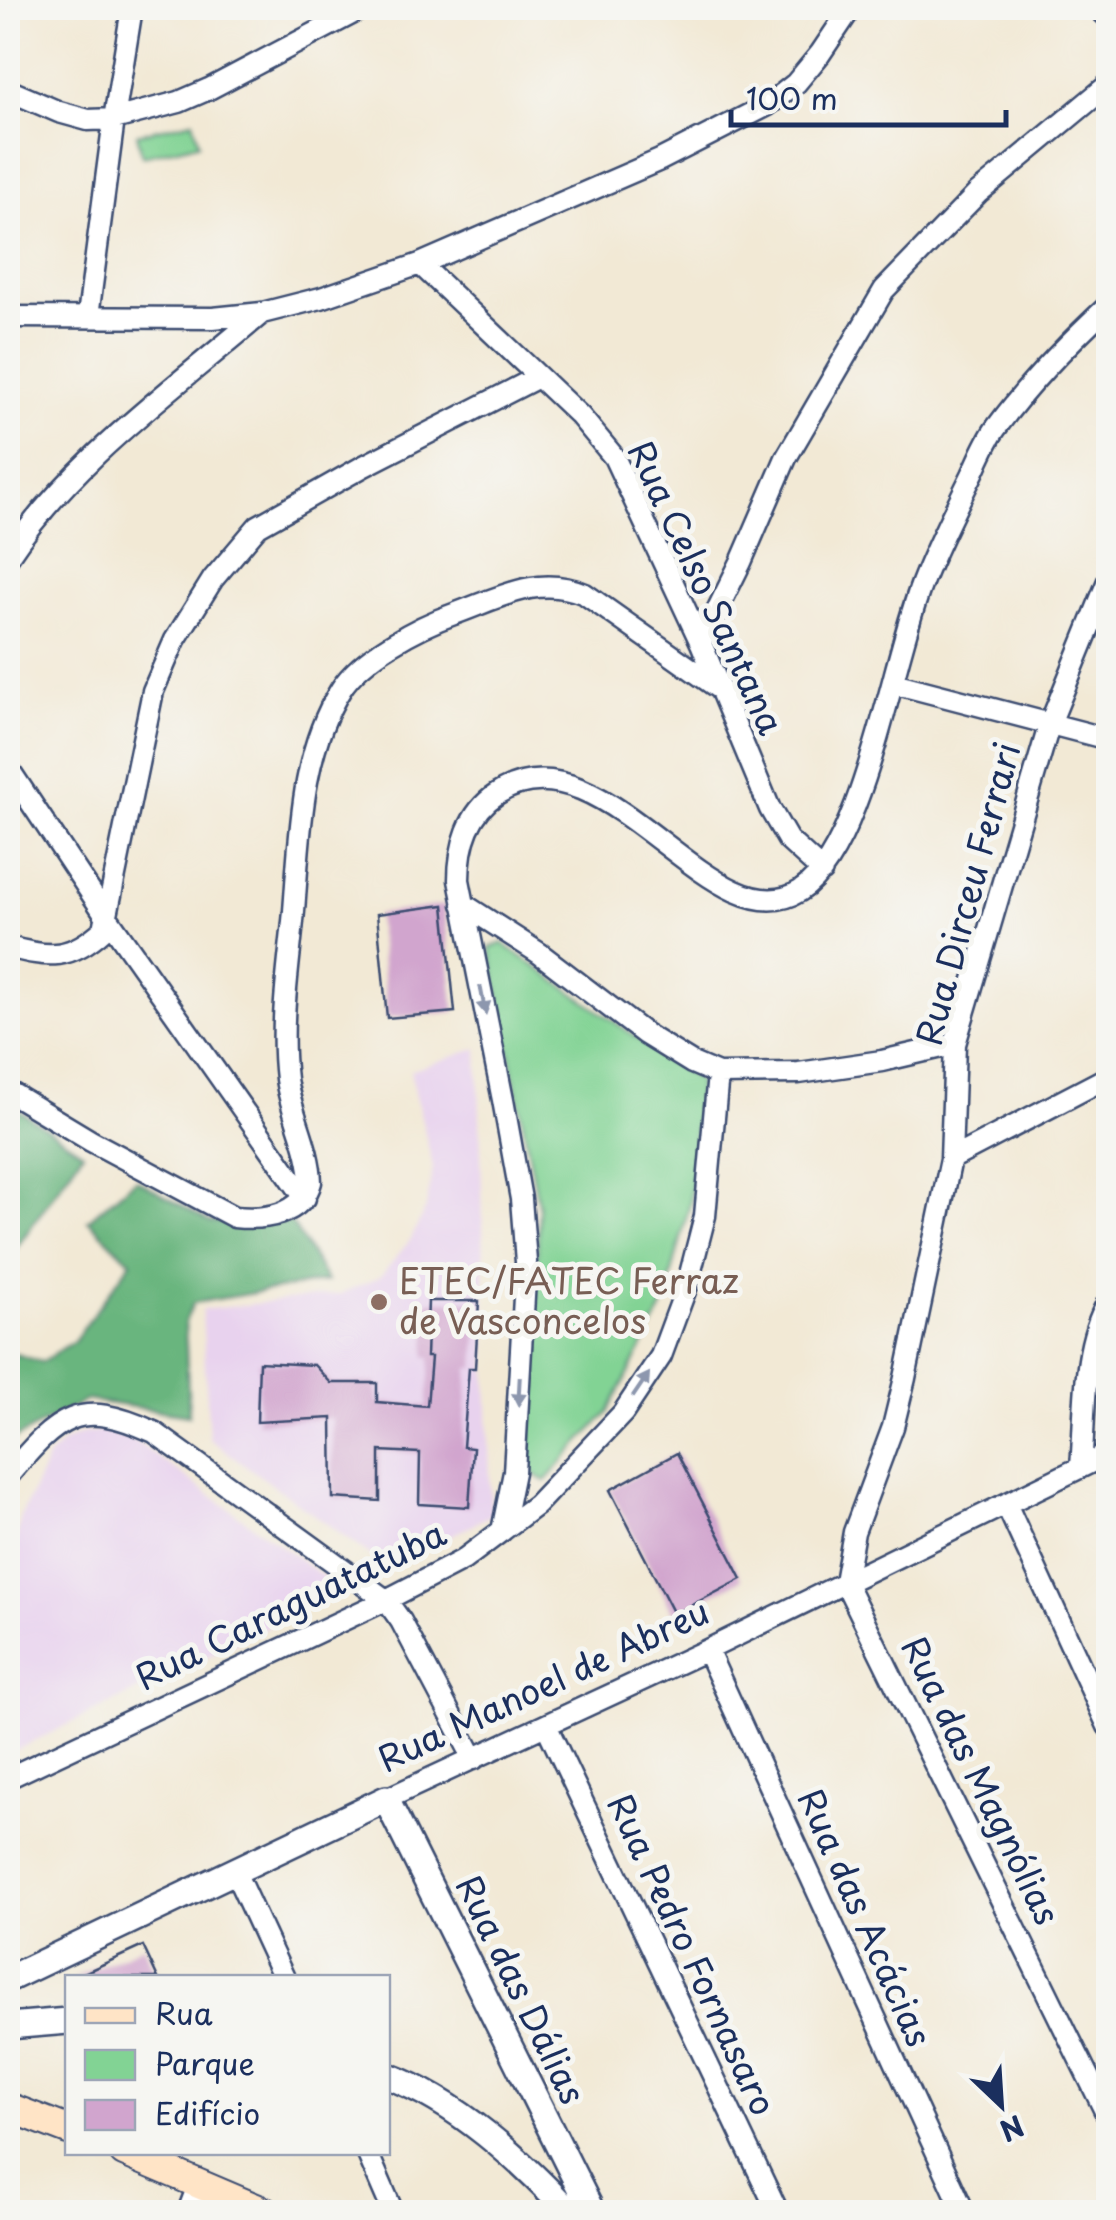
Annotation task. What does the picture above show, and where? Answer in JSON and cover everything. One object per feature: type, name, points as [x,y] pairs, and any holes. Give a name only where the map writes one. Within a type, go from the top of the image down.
[{"type":"main road","points":[[8,2106],[65,2129]]},
{"type":"main road","points":[[131,2155],[265,2212]]},
{"type":"street","points":[[88,316],[132,8]]},
{"type":"street","points":[[8,90],[88,120],[114,118],[179,102],[363,8]]},
{"type":"street","points":[[8,317],[212,318],[262,312],[321,298],[420,264],[660,160],[768,105],[796,83],[850,8]]},
{"type":"street","points":[[1098,8],[1108,17]]},
{"type":"street","points":[[701,643],[786,458],[884,290],[978,193],[1108,86]]},
{"type":"street","name":"Rua Celso Santana","points":[[420,264],[580,416],[614,457],[701,643],[770,808],[788,840],[822,872]]},
{"type":"street","points":[[502,1531],[514,1472],[526,1262],[503,1100],[464,904],[460,854],[471,822],[486,802],[506,788],[540,780],[563,781],[588,790],[711,877],[750,897],[774,899],[798,892],[822,872],[841,842],[922,582],[993,432],[1068,343],[1108,306]]},
{"type":"street","points":[[8,557],[27,528],[78,472],[262,312]]},
{"type":"street","points":[[8,946],[41,956],[67,954],[86,946],[104,929],[153,690],[175,640],[213,579],[258,526],[538,376]]},
{"type":"street","name":"Rua Dirceu Ferrari","points":[[845,1582],[854,1532],[897,1411],[952,1159],[955,1044],[1049,726],[1108,581]]},
{"type":"street","points":[[8,1091],[92,1141],[234,1216],[260,1219],[284,1212],[305,1198],[312,1177],[287,1083],[282,1032],[300,827],[316,748],[342,686],[373,658],[409,634],[447,616],[540,584],[565,585],[585,594],[721,690]]},
{"type":"street","points":[[893,683],[1108,739]]},
{"type":"street","points":[[8,770],[305,1198]]},
{"type":"street","points":[[464,904],[539,953],[646,1034],[692,1063],[718,1074],[799,1073],[882,1061],[955,1044]]},
{"type":"street","name":"Rua Caraguatatuba","points":[[8,1778],[386,1600],[463,1560],[536,1505],[623,1412],[661,1356],[687,1286],[705,1216],[718,1074]]},
{"type":"street","points":[[952,1159],[1108,1077]]},
{"type":"street","points":[[1081,1466],[1092,1345],[1098,1319],[1108,1302]]},
{"type":"street","points":[[8,1476],[40,1439],[62,1422],[94,1412],[122,1417],[154,1432],[386,1600],[402,1621],[474,1759]]},
{"type":"street","name":"Rua Manoel de Abreu","points":[[8,1979],[707,1650],[1108,1454]]},
{"type":"street","points":[[514,1472],[536,1505]]},
{"type":"street","points":[[1007,1506],[1108,1726]]},
{"type":"street","name":"Rua das Magnólias","points":[[845,1582],[1108,2114]]},
{"type":"street","name":"Rua das Acácias","points":[[707,1650],[964,2212]]},
{"type":"street","name":"Rua Pedro Fornasaro","points":[[546,1726],[778,2212]]},
{"type":"street","name":"Rua das Dálias","points":[[386,1798],[592,2212]]},
{"type":"street","points":[[234,1870],[283,1975]]},
{"type":"street","points":[[8,2026],[65,2021]]},
{"type":"street","points":[[390,2077],[446,2106],[496,2144],[569,2212]]},
{"type":"street","points":[[368,2155],[392,2212]]},
{"type":"street","points":[[542,2184],[572,2174]]},
{"type":"street","points":[[188,2212],[199,2183]]},
{"type":"shaded area","name":"ETEC/FATEC Ferraz de Vasconcelos","points":[[478,1048],[491,1515],[388,1568],[209,1439],[202,1310],[340,1294],[380,1277],[411,1239],[426,1208],[433,1167],[410,1071]]},
{"type":"shaded area","points":[[105,1431],[135,1441],[330,1581],[331,1596],[8,1754],[8,1582],[21,1516],[48,1457],[64,1442],[82,1433]]},
{"type":"green space","points":[[193,121],[199,143],[142,156],[137,134]]},
{"type":"green space","points":[[502,943],[699,1081],[690,1203],[663,1308],[608,1412],[545,1481],[528,1470],[539,1208],[490,948]]},
{"type":"green space","points":[[8,1103],[83,1152],[8,1260]]},
{"type":"green space","points":[[136,1179],[210,1222],[291,1222],[327,1281],[193,1303],[185,1322],[189,1415],[86,1400],[11,1441],[8,1352],[42,1362],[74,1341],[131,1262],[88,1220]]},
{"type":"building","points":[[444,905],[455,1012],[387,1018],[377,914]]},
{"type":"building","points":[[428,1301],[479,1301],[475,1368],[469,1368],[463,1447],[473,1448],[469,1507],[419,1504],[420,1453],[380,1451],[380,1501],[333,1498],[332,1418],[257,1422],[259,1362],[314,1365],[331,1383],[377,1383],[377,1402],[427,1406],[431,1357],[426,1357]]},
{"type":"building","points":[[677,1453],[742,1579],[674,1614],[610,1490]]},
{"type":"building","points":[[143,1946],[157,1975],[80,1975]]},
{"type":"place","name":"ETEC/FATEC Ferraz de Vasconcelos","points":[[379,1302]]}]
